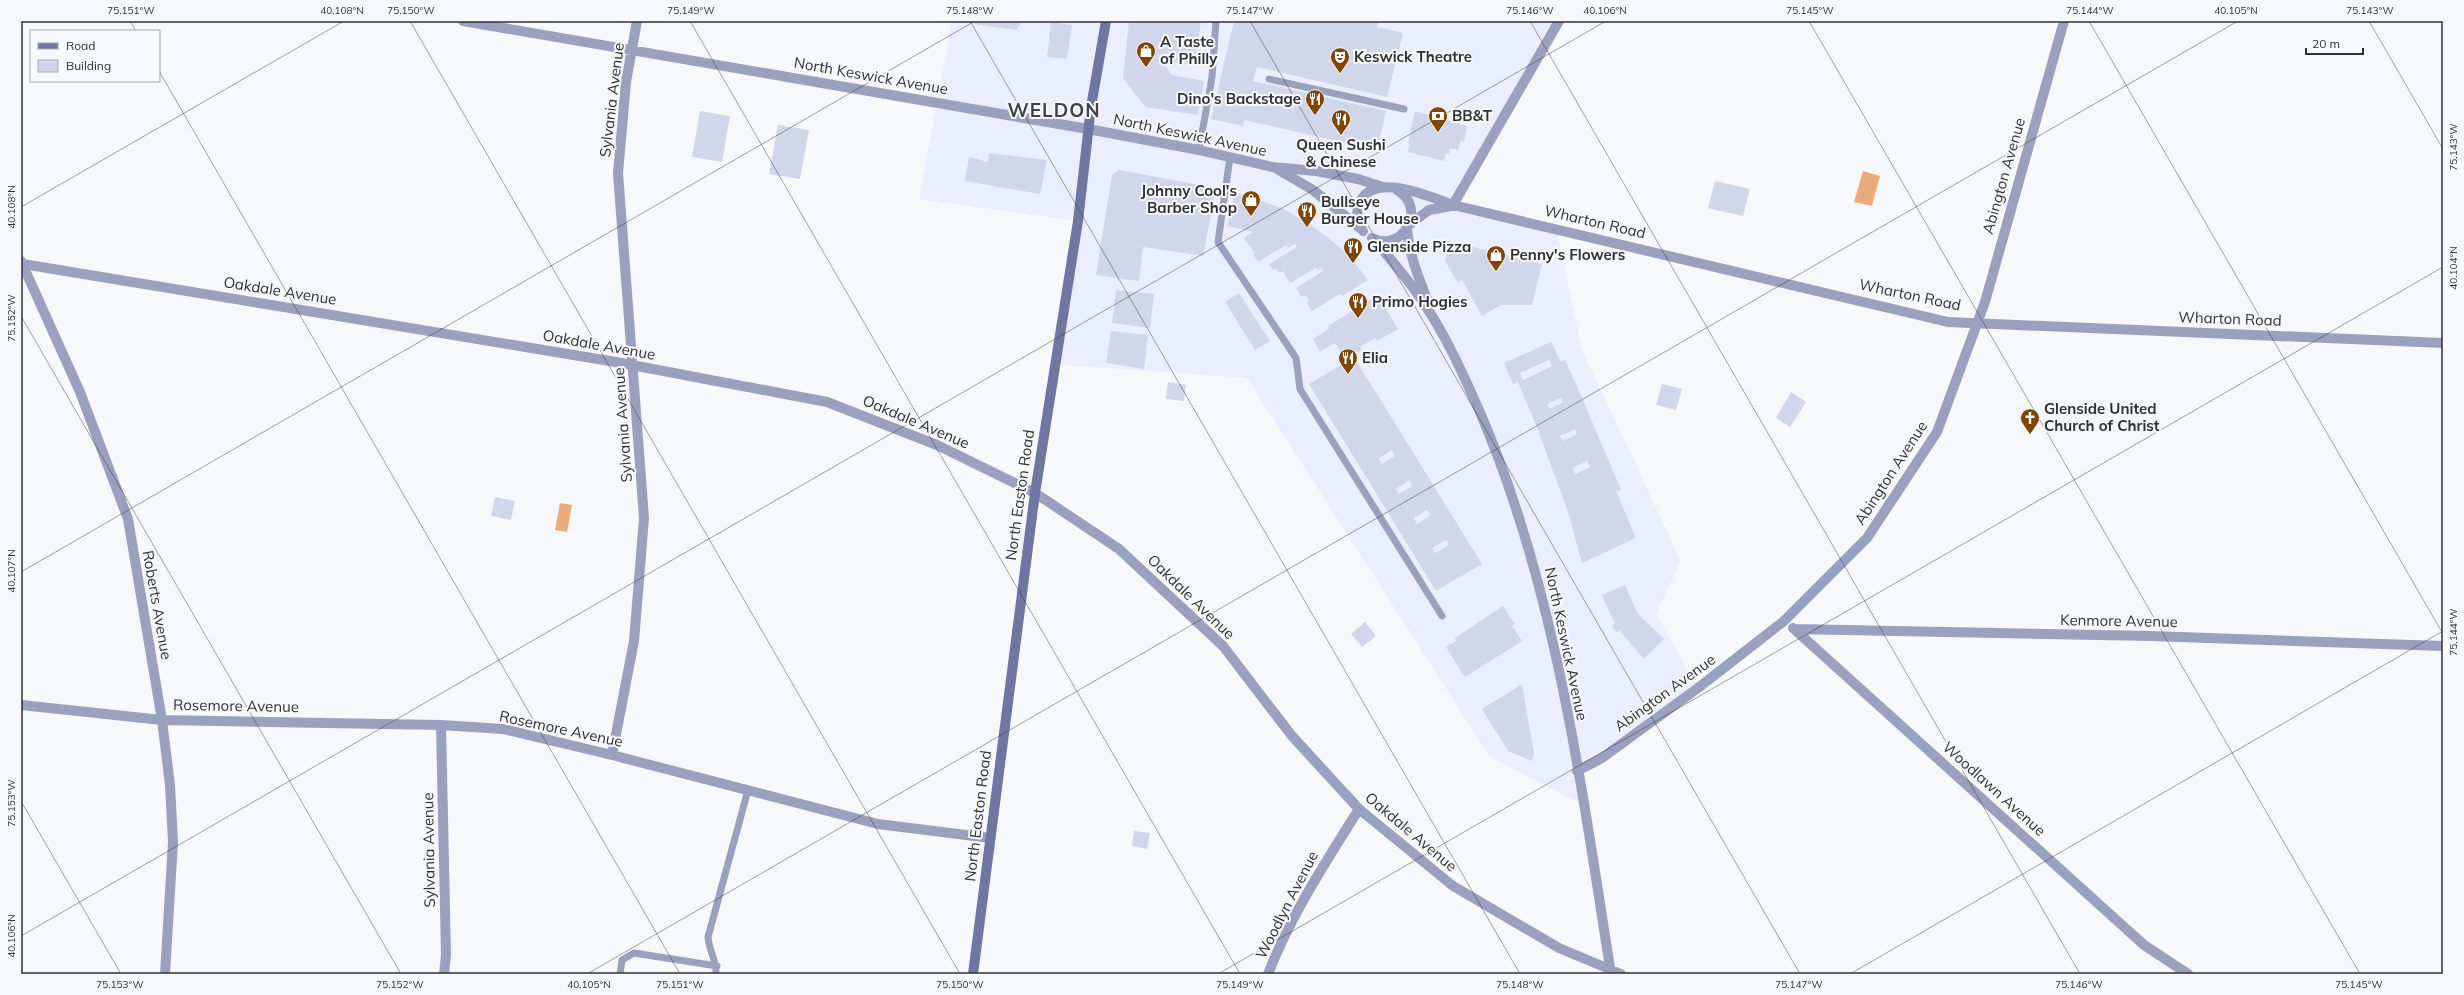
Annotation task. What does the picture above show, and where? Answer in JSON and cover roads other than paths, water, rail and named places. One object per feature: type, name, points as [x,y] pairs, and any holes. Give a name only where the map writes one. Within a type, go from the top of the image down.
[{"type":"main road","name":"North Easton Road","points":[[973,974],[1034,493],[1078,221],[1088,129],[1106,21]]},
{"type":"street","name":"North Keswick Avenue","points":[[463,21],[1088,129],[1199,150],[1272,167],[1316,171],[1358,179],[1387,187],[1403,193],[1409,202],[1412,214],[1409,227],[1408,246],[1413,267],[1442,334]]},
{"type":"street","name":"Sylvania Avenue","points":[[612,755],[634,641],[644,518],[634,366],[618,173],[626,82],[637,21]]},
{"type":"street","points":[[1453,205],[1559,21]]},
{"type":"street","name":"Abington Avenue","points":[[1578,771],[1602,758],[1698,688],[1784,621],[1867,538],[1937,432],[1985,302],[2064,21]]},
{"type":"street","name":"North Keswick Avenue","points":[[1272,167],[1313,190],[1365,233]]},
{"type":"street","points":[[1375,240],[1365,233],[1357,218],[1360,200],[1369,191],[1387,187]]},
{"type":"street","name":"Wharton Road","points":[[1387,187],[1422,194],[1453,205],[1948,322],[2443,342]]},
{"type":"street","name":"Wharton Road","points":[[1375,240],[1394,240],[1429,210],[1453,205]]},
{"type":"street","name":"North Keswick Avenue","points":[[1375,240],[1418,294],[1459,366],[1490,437],[1519,518],[1533,562],[1557,663],[1578,771],[1611,972]]},
{"type":"street","name":"Oakdale Avenue","points":[[22,262],[634,366],[827,402],[936,445],[1034,493],[1119,549],[1223,646],[1292,736],[1359,809],[1453,886],[1559,948],[1611,972],[1621,974]]},
{"type":"street","name":"Roberts Avenue","points":[[22,262],[80,392],[128,520],[162,720],[170,785],[173,842],[165,974]]},
{"type":"street","name":"Woodlawn Avenue","points":[[1784,621],[2144,945],[2188,974]]},
{"type":"street","name":"Kenmore Avenue","points":[[1794,629],[2150,636],[2443,646]]},
{"type":"street","name":"Rosemore Avenue","points":[[21,705],[162,720],[441,725],[503,729],[612,755],[878,824],[990,838]]},
{"type":"street","name":"Sylvania Avenue","points":[[441,725],[446,955],[444,974]]},
{"type":"street","name":"Woodlyn Avenue","points":[[1268,974],[1279,946],[1314,877],[1359,809]]},
{"type":"lane","points":[[1199,150],[1212,76],[1216,21]]},
{"type":"lane","points":[[1269,79],[1404,109]]},
{"type":"lane","points":[[1230,157],[1218,242],[1296,358],[1300,389],[1442,616]]},
{"type":"lane","points":[[716,970],[709,950],[708,937],[748,790]]},
{"type":"lane","points":[[620,974],[622,960],[634,953],[716,970]]},
{"type":"place","name":"A Taste of Philly","points":[[1146,68]]},
{"type":"place","name":"Keswick Theatre","points":[[1340,74]]},
{"type":"place","name":"Dino's Backstage","points":[[1315,116]]},
{"type":"place","name":"BB&T","points":[[1438,133]]},
{"type":"place","name":"Queen Sushi & Chinese","points":[[1341,136]]},
{"type":"place","name":"Johnny Cool's Barber Shop","points":[[1251,217]]},
{"type":"place","name":"Bullseye Burger House","points":[[1307,228]]},
{"type":"place","name":"Glenside Pizza","points":[[1353,264]]},
{"type":"place","name":"Penny's Flowers","points":[[1496,272]]},
{"type":"place","name":"Primo Hogies","points":[[1358,319]]},
{"type":"place","name":"Elia","points":[[1348,375]]},
{"type":"place","name":"Glenside United Church of Christ","points":[[2030,435]]},
{"type":"district","name":"WELDON","points":[[1054,110]]}]
